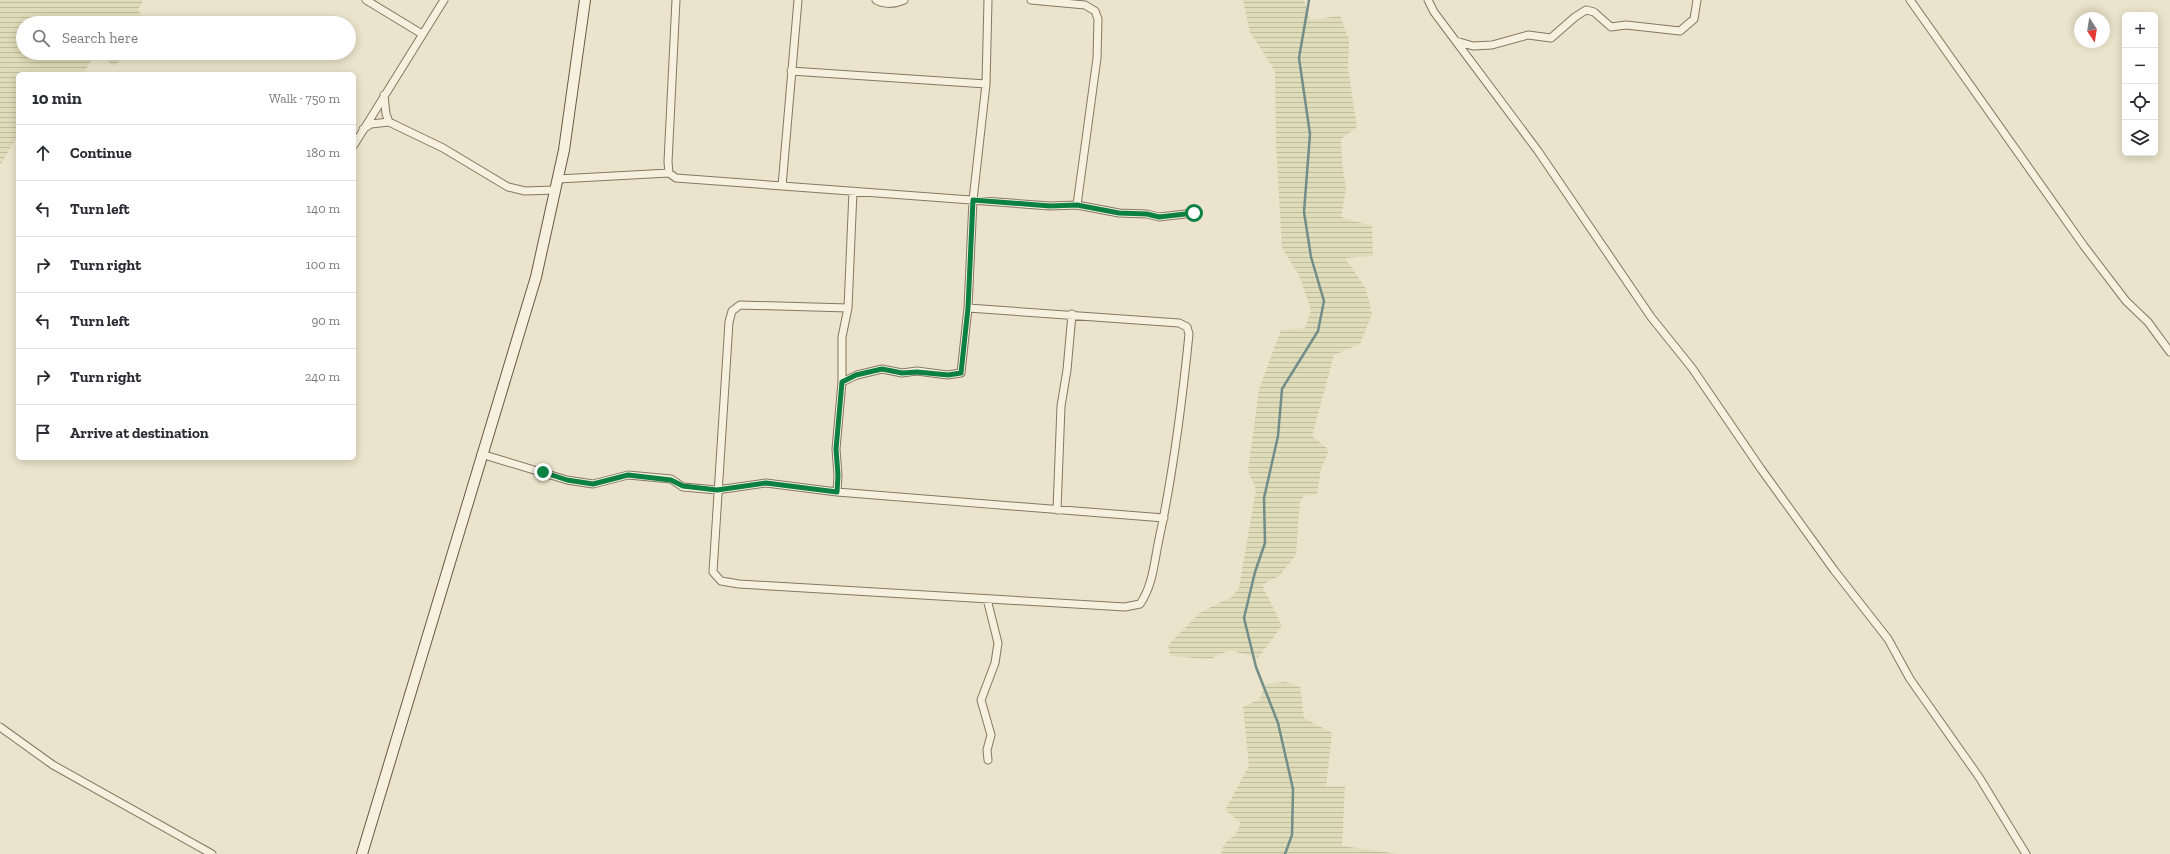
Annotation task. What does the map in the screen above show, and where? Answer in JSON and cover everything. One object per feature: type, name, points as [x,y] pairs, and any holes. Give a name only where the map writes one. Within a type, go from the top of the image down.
[{"type":"main road","points":[[362,854],[481,454],[536,277],[558,179],[572,103],[586,0]]},
{"type":"street","points":[[366,0],[422,34]]},
{"type":"street","points":[[356,141],[444,0]]},
{"type":"street","points":[[669,173],[668,162],[676,0]]},
{"type":"street","points":[[782,186],[798,0]]},
{"type":"street","points":[[876,0],[884,4],[897,3],[904,0]]},
{"type":"street","points":[[842,382],[856,375],[882,369],[902,373],[917,372],[948,375],[961,373],[968,308],[973,200],[986,84],[988,0]]},
{"type":"street","points":[[1031,0],[1085,5],[1095,11],[1098,19],[1096,58],[1077,205]]},
{"type":"street","points":[[1428,0],[1456,41],[1542,157],[1651,317],[1692,368],[1761,469],[1834,570],[1888,639],[1910,679],[1979,777],[2026,854]]},
{"type":"street","points":[[1456,41],[1473,46],[1492,45],[1528,35],[1551,38],[1575,17],[1586,10],[1594,12],[1611,27],[1626,25],[1680,31],[1694,19],[1697,0]]},
{"type":"street","points":[[1910,0],[1957,70],[2033,172],[2088,251],[2126,301],[2148,322],[2170,352]]},
{"type":"street","points":[[791,70],[986,84]]},
{"type":"street","points":[[384,95],[386,114],[389,122]]},
{"type":"street","points":[[363,129],[371,124],[389,122],[443,148],[508,187],[525,191],[555,190]]},
{"type":"street","points":[[558,179],[669,173],[676,178],[1050,206],[1077,205],[1119,213],[1147,214],[1159,217],[1194,213]]},
{"type":"street","points":[[837,492],[838,475],[836,449],[842,382],[842,337],[848,308],[853,191]]},
{"type":"street","points":[[848,308],[740,305],[732,312],[729,322],[712,572],[721,581],[739,584],[1125,607],[1140,604],[1148,593],[1164,518],[1184,385],[1189,334],[1187,327],[1179,322],[968,308]]},
{"type":"street","points":[[1057,510],[1061,406],[1067,370],[1072,314]]},
{"type":"street","points":[[481,454],[567,480],[593,484],[628,475],[671,480],[683,486],[717,490],[766,483],[837,492],[1164,518]]},
{"type":"street","points":[[987,599],[998,643],[995,663],[981,700],[991,735],[987,750],[988,760]]},
{"type":"street","points":[[0,726],[53,765],[212,854]]},
{"type":"shaded area","points":[[0,0],[143,0],[138,10],[142,16],[16,16],[16,60],[92,60],[84,72],[16,72],[16,138],[0,165]]},
{"type":"shaded area","points":[[1243,0],[1304,0],[1310,20],[1340,16],[1349,40],[1348,68],[1357,127],[1341,139],[1342,163],[1346,189],[1341,217],[1372,226],[1373,256],[1345,258],[1366,289],[1372,314],[1360,344],[1334,355],[1312,436],[1329,450],[1321,469],[1317,494],[1304,496],[1300,501],[1296,555],[1279,576],[1262,585],[1282,626],[1258,658],[1229,650],[1210,659],[1170,656],[1168,645],[1201,612],[1232,597],[1239,588],[1256,489],[1248,471],[1259,389],[1281,330],[1305,328],[1311,310],[1299,275],[1282,248],[1276,144],[1275,71],[1250,32]]},
{"type":"shaded area","points":[[106,60],[120,60],[114,66]]},
{"type":"shaded area","points":[[1286,682],[1300,687],[1304,718],[1332,733],[1326,787],[1345,786],[1342,846],[1399,854],[1222,854],[1221,851],[1226,842],[1236,834],[1241,823],[1225,810],[1249,766],[1243,707],[1260,699],[1265,684]]},
{"type":"waterway","points":[[1285,854],[1292,835],[1293,789],[1278,723],[1256,667],[1244,618],[1255,572],[1265,543],[1264,498],[1278,436],[1282,389],[1318,331],[1324,301],[1311,257],[1304,212],[1310,134],[1299,58],[1309,0]]},
{"type":"route","points":[[543,472],[567,480],[593,484],[628,475],[671,480],[683,486],[717,490],[766,483],[837,492],[837,419],[842,382],[856,375],[882,369],[902,373],[917,372],[948,375],[961,373],[968,308],[973,200],[1050,206],[1077,205],[1119,213],[1147,214],[1159,217],[1194,213]]}]
